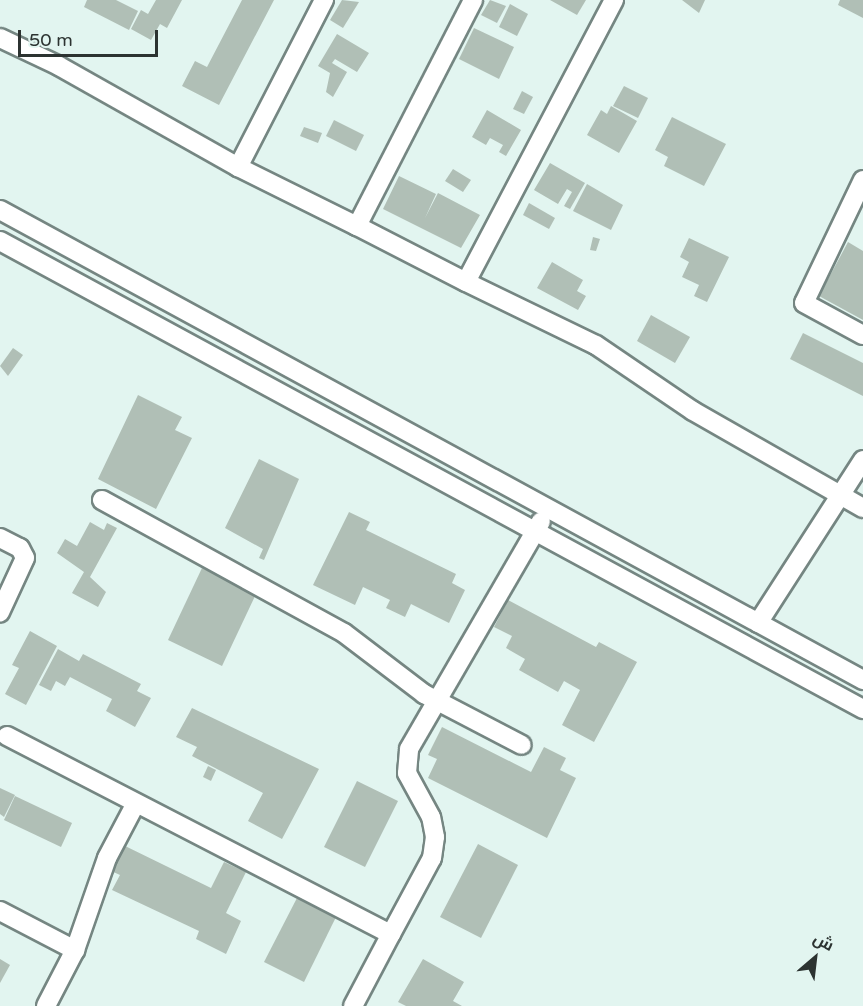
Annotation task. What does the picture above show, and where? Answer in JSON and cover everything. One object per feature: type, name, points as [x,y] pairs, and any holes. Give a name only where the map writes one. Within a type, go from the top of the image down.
[{"type":"street","points":[[238,167],[324,0]]},
{"type":"street","points":[[357,226],[473,0]]},
{"type":"street","points":[[466,282],[615,0]]},
{"type":"street","points":[[0,38],[60,66],[238,167],[596,345],[693,411],[863,508]]},
{"type":"street","points":[[863,180],[804,303],[863,335]]},
{"type":"street","points":[[0,210],[863,680]]},
{"type":"street","points":[[0,241],[863,709]]},
{"type":"street","points":[[758,623],[842,496],[863,460]]},
{"type":"street","points":[[102,501],[344,633],[437,701],[522,746]]},
{"type":"street","points":[[353,1006],[432,858],[435,837],[431,817],[407,773],[409,749],[548,509]]},
{"type":"street","points":[[0,538],[20,548],[25,558],[0,612]]},
{"type":"street","points":[[7,736],[391,934]]},
{"type":"street","points":[[46,1006],[75,950],[107,858],[136,803]]},
{"type":"street","points":[[0,911],[75,950]]},
{"type":"building","points":[[87,0],[116,0],[138,11],[129,30],[84,7]]},
{"type":"building","points":[[156,0],[182,0],[167,28],[160,24],[151,40],[131,29],[141,10],[148,14]]},
{"type":"building","points":[[242,0],[274,0],[219,105],[182,86],[195,61],[207,67]]},
{"type":"building","points":[[342,0],[359,2],[343,28],[330,20]]},
{"type":"building","points":[[490,0],[506,6],[497,23],[481,15]]},
{"type":"building","points":[[550,0],[586,0],[577,15]]},
{"type":"building","points":[[682,0],[705,0],[699,13]]},
{"type":"building","points":[[840,0],[863,0],[863,18],[838,5]]},
{"type":"building","points":[[510,4],[528,14],[517,36],[499,27]]},
{"type":"building","points":[[474,28],[514,47],[499,79],[459,59]]},
{"type":"building","points":[[337,34],[369,53],[357,72],[335,59],[332,63],[347,72],[333,97],[326,92],[330,73],[318,66]]},
{"type":"building","points":[[624,86],[648,98],[638,118],[613,106]]},
{"type":"building","points":[[522,91],[533,97],[524,114],[513,109]]},
{"type":"building","points":[[611,106],[637,121],[619,153],[587,135],[601,110],[607,114]]},
{"type":"building","points":[[487,110],[521,130],[506,156],[499,152],[503,145],[490,138],[486,145],[472,137]]},
{"type":"building","points":[[672,117],[726,144],[704,186],[664,166],[668,157],[655,150]]},
{"type":"building","points":[[334,120],[364,135],[356,151],[326,136]]},
{"type":"building","points":[[304,127],[322,133],[318,143],[300,136]]},
{"type":"building","points":[[550,163],[585,183],[570,209],[564,206],[572,192],[567,189],[558,204],[534,190]]},
{"type":"building","points":[[453,169],[471,180],[463,192],[445,181]]},
{"type":"building","points":[[399,176],[436,194],[425,218],[438,193],[480,215],[461,248],[383,209]]},
{"type":"building","points":[[587,184],[623,205],[611,230],[573,211]]},
{"type":"building","points":[[529,203],[555,218],[549,229],[523,215]]},
{"type":"building","points":[[593,237],[600,239],[596,251],[590,250]]},
{"type":"building","points":[[689,238],[729,257],[707,302],[694,296],[699,285],[682,277],[689,262],[680,257]]},
{"type":"building","points":[[848,242],[863,251],[863,320],[819,296]]},
{"type":"building","points":[[552,262],[583,280],[577,291],[586,296],[578,310],[537,288]]},
{"type":"building","points":[[651,315],[690,337],[675,363],[637,341]]},
{"type":"building","points":[[803,333],[863,363],[863,396],[790,359]]},
{"type":"building","points":[[13,348],[23,355],[8,376],[0,366]]},
{"type":"building","points":[[138,395],[182,417],[175,430],[192,438],[156,509],[98,479]]},
{"type":"building","points":[[259,459],[299,479],[264,560],[259,558],[263,549],[225,528]]},
{"type":"building","points":[[349,512],[370,522],[366,530],[456,574],[452,583],[465,590],[449,623],[411,604],[405,617],[386,608],[390,600],[363,587],[355,605],[313,585]]},
{"type":"building","points":[[90,522],[104,530],[107,523],[117,528],[90,577],[106,592],[98,607],[72,593],[84,572],[57,553],[65,539],[77,546]]},
{"type":"building","points":[[202,568],[256,594],[222,666],[168,640]]},
{"type":"building","points":[[508,600],[596,647],[599,642],[637,662],[594,742],[562,725],[580,690],[564,681],[558,692],[519,670],[525,659],[506,648],[512,636],[494,627]]},
{"type":"building","points":[[30,631],[57,646],[26,705],[5,694],[19,668],[12,665]]},
{"type":"building","points":[[58,649],[79,661],[83,654],[141,684],[137,691],[151,698],[135,727],[106,711],[112,699],[70,677],[65,686],[56,681],[51,691],[39,685]]},
{"type":"building","points":[[192,708],[319,769],[282,839],[248,821],[263,793],[192,756],[197,747],[176,737]]},
{"type":"building","points":[[442,727],[531,772],[544,747],[566,758],[560,770],[576,778],[547,838],[428,778],[437,759],[428,755]]},
{"type":"building","points":[[208,766],[216,770],[211,781],[203,777]]},
{"type":"building","points":[[357,781],[398,801],[365,867],[324,847]]},
{"type":"building","points":[[0,788],[15,795],[4,817],[0,814]]},
{"type":"building","points":[[15,796],[72,823],[61,847],[4,820]]},
{"type":"building","points":[[121,844],[211,888],[224,862],[246,872],[226,913],[241,921],[226,954],[196,939],[199,931],[112,890],[120,875],[109,870]]},
{"type":"building","points":[[478,844],[518,865],[481,938],[440,917]]},
{"type":"building","points":[[298,896],[337,915],[304,982],[264,962]]},
{"type":"building","points":[[0,959],[10,965],[0,983]]},
{"type":"building","points":[[423,959],[464,982],[453,1001],[462,1006],[406,1006],[398,1002]]}]
